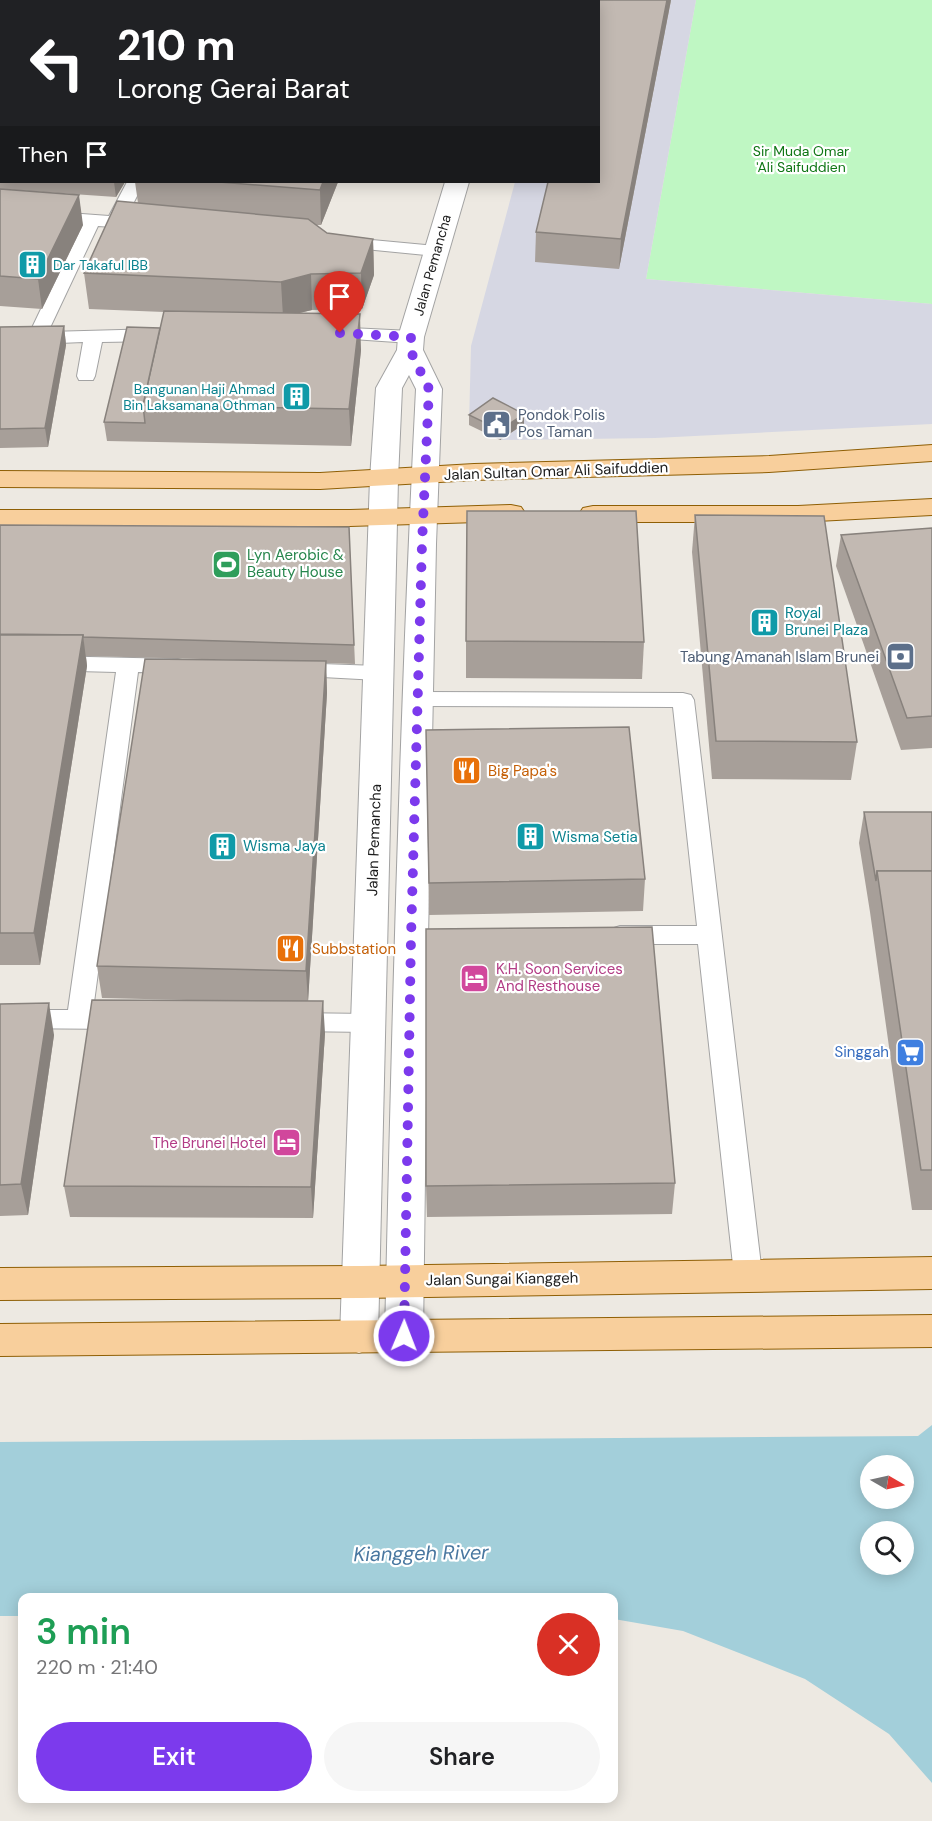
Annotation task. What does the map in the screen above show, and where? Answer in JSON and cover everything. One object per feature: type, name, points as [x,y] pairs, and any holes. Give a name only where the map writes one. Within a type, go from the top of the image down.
[{"type":"main road","name":"Jalan Sultan Omar Ali Saifuddien","points":[[0,518],[383,517],[424,514],[798,514],[874,484],[932,453]]},
{"type":"main road","name":"Jalan Sultan Omar Ali Saifuddien","points":[[0,479],[384,479],[474,472],[650,469],[874,484],[932,507]]},
{"type":"main road","name":"Jalan Sungai Kianggeh","points":[[0,1284],[361,1282],[932,1273]]},
{"type":"main road","points":[[0,1340],[932,1331]]},
{"type":"street","name":"Jalan Pemancha","points":[[359,1337],[384,479],[389,388],[411,343],[457,183]]},
{"type":"street","points":[[404,1336],[423,938],[418,699],[429,389],[411,343]]},
{"type":"lane","points":[[115,222],[134,183]]},
{"type":"lane","points":[[0,213],[161,226]]},
{"type":"lane","points":[[36,338],[92,220]]},
{"type":"lane","points":[[324,241],[436,251]]},
{"type":"lane","points":[[315,333],[362,333],[411,343]]},
{"type":"lane","points":[[0,335],[36,338],[176,335]]},
{"type":"lane","points":[[86,376],[94,336]]},
{"type":"lane","points":[[0,662],[200,667]]},
{"type":"lane","points":[[79,1020],[128,664]]},
{"type":"lane","points":[[271,669],[378,673]]},
{"type":"lane","points":[[418,699],[683,700],[748,1275]]},
{"type":"lane","points":[[603,936],[711,934]]},
{"type":"lane","points":[[0,1019],[149,1021]]},
{"type":"lane","points":[[265,1022],[369,1023]]},
{"type":"green space","name":"Sir Muda Omar 'Ali Saifuddien","points":[[696,0],[932,0],[932,304],[646,279]]},
{"type":"shaded area","points":[[671,0],[696,0],[646,279],[932,304],[932,424],[655,438],[500,440],[524,424],[469,425],[471,346],[515,183],[556,183],[619,268]]},
{"type":"water","name":"Kianggeh River","points":[[932,1425],[932,1783],[889,1734],[805,1679],[683,1631],[618,1620],[618,1593],[18,1593],[18,1616],[0,1616],[0,1442],[918,1436]]},
{"type":"building","points":[[600,0],[667,0],[621,239],[536,232],[548,183],[600,183]]},
{"type":"building","points":[[232,183],[323,183],[320,190]]},
{"type":"building","points":[[0,189],[79,195],[38,279],[0,276]]},
{"type":"building","points":[[117,201],[308,219],[327,233],[373,239],[361,273],[311,274],[281,282],[84,273]]},
{"type":"building","points":[[164,311],[360,314],[349,409],[143,405]]},
{"type":"building","points":[[64,326],[45,428],[0,429],[0,327]]},
{"type":"building","points":[[127,327],[160,328],[143,405],[145,423],[104,422]]},
{"type":"building","points":[[493,398],[524,414],[500,430],[469,415]]},
{"type":"building","points":[[467,511],[636,511],[644,642],[466,641]]},
{"type":"building","name":"Royal Brunei Plaza","points":[[695,515],[824,516],[857,742],[716,741]]},
{"type":"building","points":[[0,525],[349,527],[354,645],[0,634]]},
{"type":"building","name":"Tabung Amanah Islam Brunei","points":[[932,528],[932,716],[907,718],[841,535]]},
{"type":"building","points":[[0,635],[83,635],[34,933],[0,933]]},
{"type":"building","name":"Wisma Jaya","points":[[145,659],[326,661],[306,971],[97,966]]},
{"type":"building","name":"Wisma Setia","points":[[629,727],[645,879],[429,883],[426,730]]},
{"type":"building","points":[[864,812],[932,812],[932,871],[877,871],[876,881]]},
{"type":"building","points":[[877,871],[932,871],[932,1170],[921,1170]]},
{"type":"building","points":[[652,927],[675,1183],[426,1186],[426,929]]},
{"type":"building","points":[[92,1000],[323,1001],[311,1187],[64,1186]]},
{"type":"building","points":[[49,1003],[21,1184],[0,1185],[0,1004]]},
{"type":"place","name":"Dar Takaful IBB","points":[[32,265]]},
{"type":"place","name":"Bangunan Haji Ahmad Bin Laksamana Othman","points":[[296,397]]},
{"type":"place","name":"Pondok Polis Pos Taman","points":[[497,424]]},
{"type":"place","name":"Lyn Aerobic & Beauty House","points":[[226,564]]},
{"type":"place","name":"Royal Brunei Plaza","points":[[764,622]]},
{"type":"place","name":"Tabung Amanah Islam Brunei","points":[[900,657]]},
{"type":"place","name":"Big Papa's","points":[[467,771]]},
{"type":"place","name":"Wisma Setia","points":[[531,837]]},
{"type":"place","name":"Wisma Jaya","points":[[222,846]]},
{"type":"place","name":"Subbstation","points":[[291,949]]},
{"type":"place","name":"K.H. Soon Services And Resthouse","points":[[475,978]]},
{"type":"place","name":"Singgah","points":[[910,1052]]},
{"type":"place","name":"The Brunei Hotel","points":[[287,1143]]},
{"type":"route","points":[[340,333],[411,337],[410,350],[429,389],[427,475],[422,544],[411,938],[404,1336]]}]
